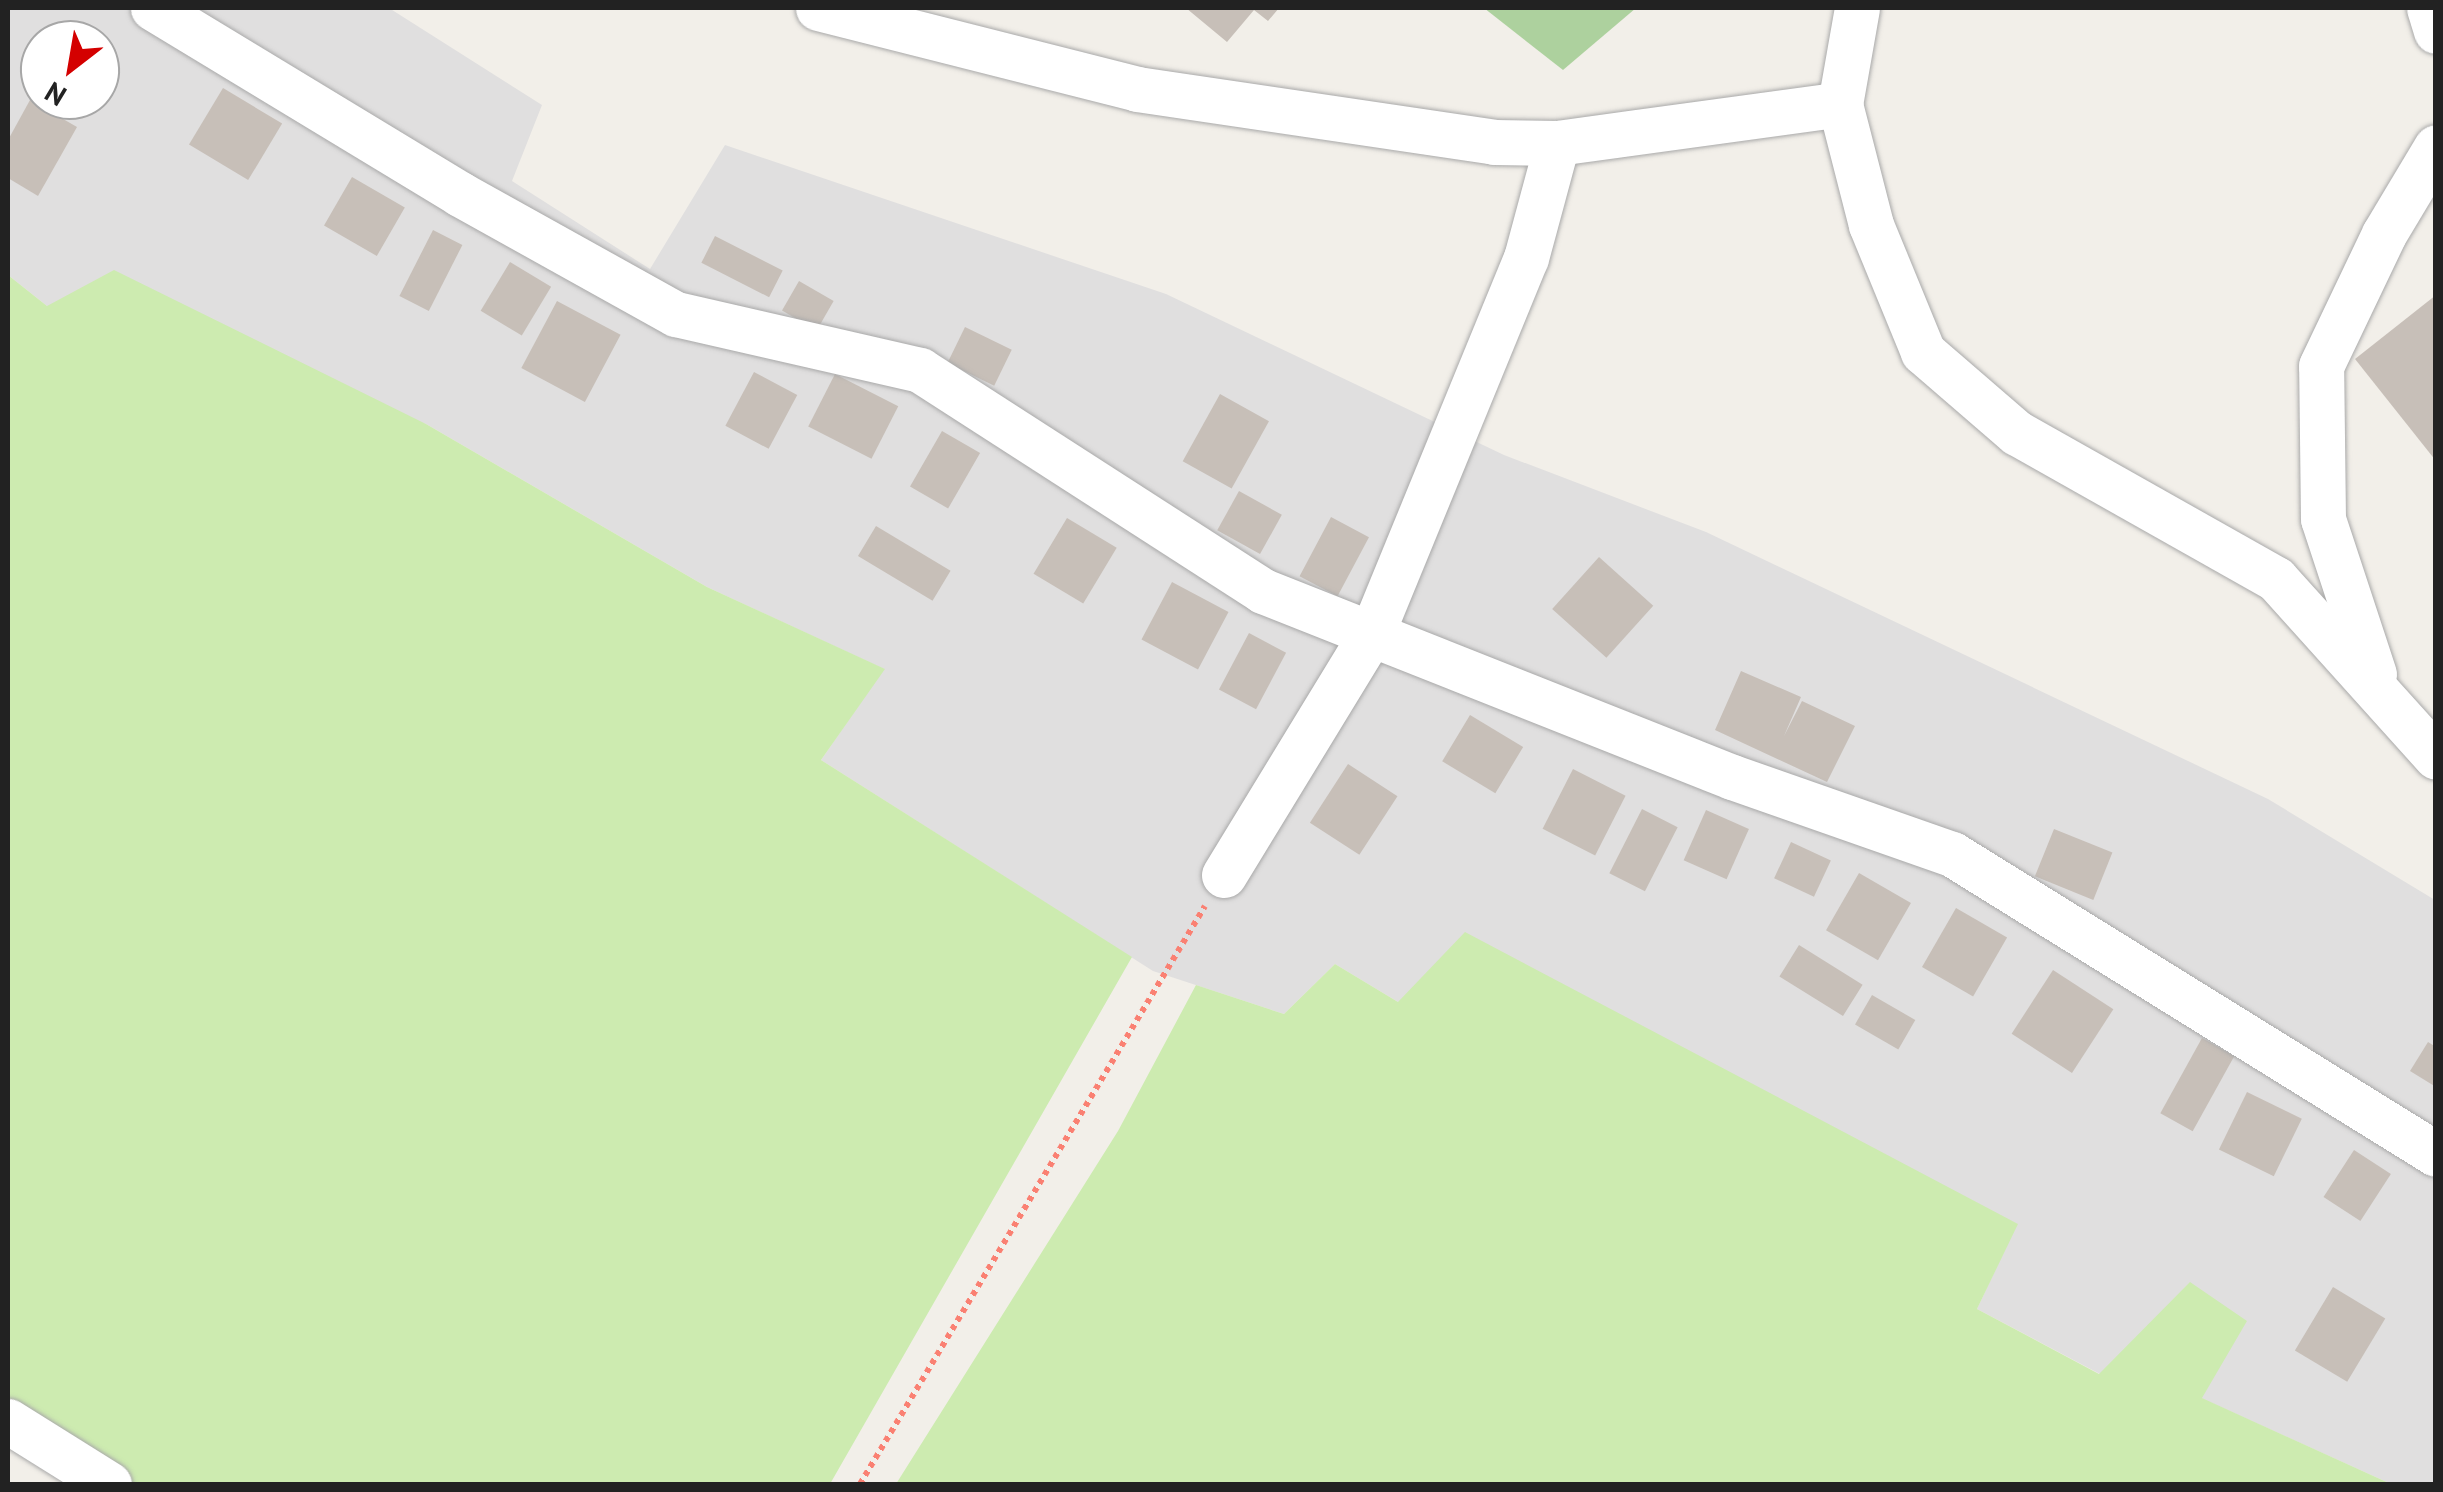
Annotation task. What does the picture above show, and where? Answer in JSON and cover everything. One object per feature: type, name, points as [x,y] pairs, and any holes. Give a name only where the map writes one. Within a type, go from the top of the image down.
[{"type":"street","points":[[153,8],[460,194],[676,314],[920,370],[1263,591],[1732,777],[1952,854],[2436,1154]]},
{"type":"street","points":[[818,8],[1138,89],[1494,142],[1557,143],[1840,104]]},
{"type":"street","points":[[1857,8],[1840,104],[1871,225],[1923,352],[2018,433],[2276,579],[2380,690],[2436,757]]},
{"type":"street","points":[[2428,8],[2436,30]]},
{"type":"street","points":[[1224,875],[1372,633],[1526,258],[1557,143]]},
{"type":"street","points":[[2380,690],[2323,519],[2321,366],[2436,147]]},
{"type":"street","points":[[8,1420],[109,1484]]},
{"type":"path","points":[[860,1484],[1224,875]]},
{"type":"shaded area","points":[[8,8],[389,8],[542,105],[512,181],[650,269],[725,145],[1166,294],[1504,455],[1706,532],[2268,799],[2435,900],[2435,1484],[2391,1484],[2201,1398],[2100,1374],[1977,1309],[2017,1224],[1881,1157],[1398,1002],[1335,964],[1284,1014],[1153,971],[821,760],[884,669],[707,587],[426,424],[47,306],[8,275]]},
{"type":"green space","points":[[1484,8],[1636,8],[1563,70]]},
{"type":"green space","points":[[114,270],[426,424],[707,587],[885,669],[821,760],[1132,957],[830,1484],[74,1484],[8,1444],[8,275],[47,306]]},
{"type":"green space","points":[[1465,932],[2018,1224],[1977,1309],[2099,1374],[2190,1282],[2247,1321],[2202,1398],[2391,1484],[896,1484],[1118,1131],[1196,985],[1284,1014],[1335,964],[1398,1002]]},
{"type":"building","points":[[1186,8],[1279,8],[1268,21],[1254,10],[1227,42]]},
{"type":"building","points":[[223,88],[282,124],[248,180],[189,145]]},
{"type":"building","points":[[20,118],[65,120],[77,127],[38,196],[8,178],[8,140]]},
{"type":"building","points":[[352,177],[405,207],[377,256],[324,225]]},
{"type":"building","points":[[433,230],[462,245],[429,311],[399,296]]},
{"type":"building","points":[[715,236],[783,271],[769,297],[701,263]]},
{"type":"building","points":[[510,262],[551,287],[522,336],[481,311]]},
{"type":"building","points":[[799,281],[834,301],[817,330],[782,310]]},
{"type":"building","points":[[2436,295],[2436,461],[2355,359]]},
{"type":"building","points":[[557,301],[621,335],[585,402],[521,368]]},
{"type":"building","points":[[965,327],[1012,350],[994,386],[947,363]]},
{"type":"building","points":[[754,372],[797,395],[769,449],[725,426]]},
{"type":"building","points":[[835,374],[898,406],[871,459],[808,427]]},
{"type":"building","points":[[1220,394],[1269,421],[1232,488],[1183,461]]},
{"type":"building","points":[[942,431],[980,453],[948,508],[910,486]]},
{"type":"building","points":[[1239,491],[1282,515],[1260,554],[1217,530]]},
{"type":"building","points":[[1331,517],[1369,537],[1338,596],[1300,576]]},
{"type":"building","points":[[1067,518],[1117,548],[1083,604],[1034,574]]},
{"type":"building","points":[[876,526],[951,571],[933,601],[858,556]]},
{"type":"building","points":[[1599,557],[1653,606],[1606,658],[1552,609]]},
{"type":"building","points":[[1172,582],[1229,612],[1198,669],[1141,639]]},
{"type":"building","points":[[1249,633],[1286,653],[1256,709],[1219,690]]},
{"type":"building","points":[[1741,671],[1801,697],[1784,736],[1802,701],[1855,726],[1827,782],[1715,730]]},
{"type":"building","points":[[1470,715],[1523,747],[1495,793],[1442,761]]},
{"type":"building","points":[[1348,764],[1397,796],[1359,855],[1310,823]]},
{"type":"building","points":[[1573,769],[1626,796],[1595,855],[1543,829]]},
{"type":"building","points":[[1642,809],[1678,827],[1645,891],[1609,873]]},
{"type":"building","points":[[1706,810],[1749,829],[1727,879],[1684,860]]},
{"type":"building","points":[[2054,829],[2112,853],[2093,900],[2035,876]]},
{"type":"building","points":[[1791,842],[1831,861],[1814,897],[1774,878]]},
{"type":"building","points":[[1859,873],[1911,903],[1878,960],[1826,930]]},
{"type":"building","points":[[1956,908],[2007,938],[1973,996],[1922,967]]},
{"type":"building","points":[[1799,945],[1863,985],[1843,1016],[1779,976]]},
{"type":"building","points":[[2053,970],[2113,1009],[2072,1073],[2012,1034]]},
{"type":"building","points":[[1872,995],[1915,1020],[1898,1049],[1855,1024]]},
{"type":"building","points":[[2202,1038],[2234,1056],[2193,1131],[2160,1113]]},
{"type":"building","points":[[2428,1042],[2436,1047],[2436,1087],[2410,1071]]},
{"type":"building","points":[[2247,1092],[2302,1119],[2274,1176],[2219,1150]]},
{"type":"building","points":[[2354,1150],[2391,1174],[2360,1221],[2324,1197]]},
{"type":"building","points":[[2333,1287],[2385,1318],[2347,1382],[2295,1350]]}]
